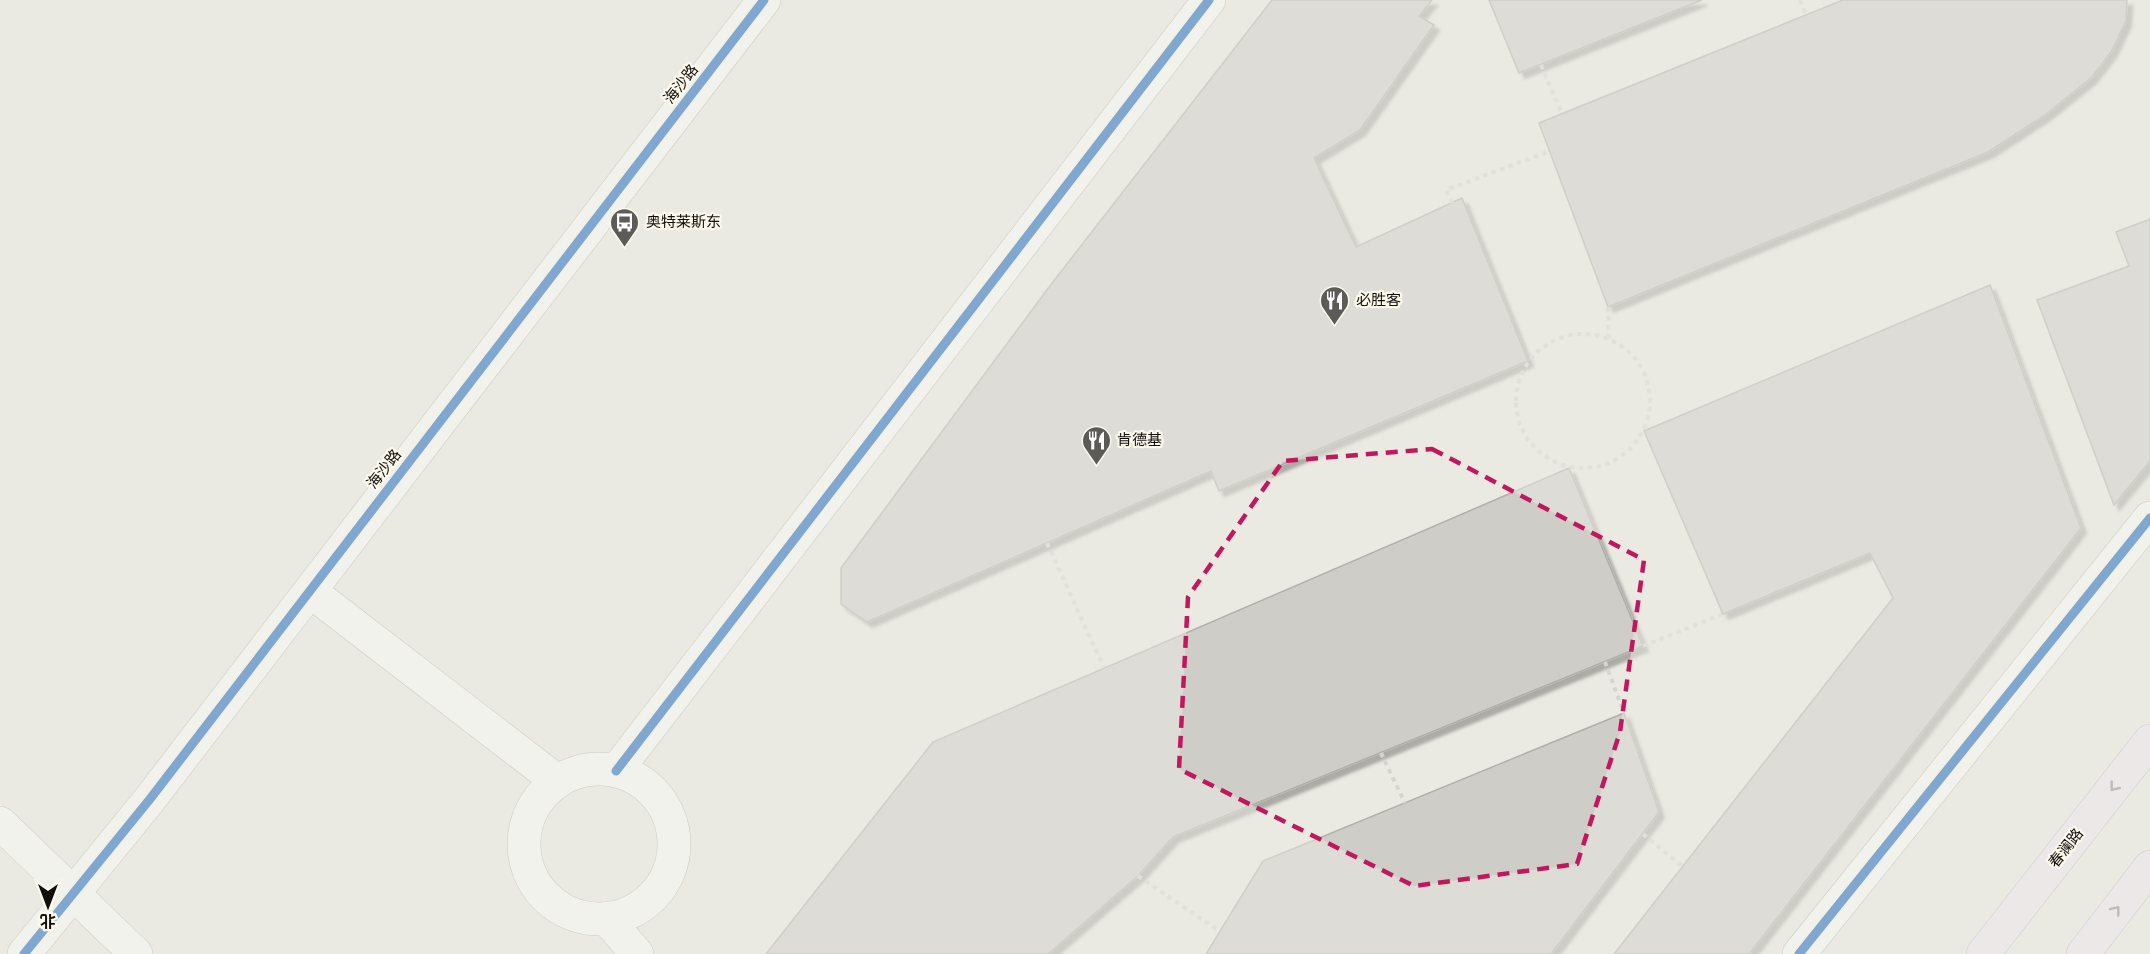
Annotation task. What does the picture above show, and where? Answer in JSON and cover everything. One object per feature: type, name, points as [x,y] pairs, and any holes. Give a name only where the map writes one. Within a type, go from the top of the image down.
[{"type":"main road","name":"春澜路","points":[[1983,954],[2150,741]]},
{"type":"main road","points":[[2083,954],[2150,867]]},
{"type":"street","name":"海沙路","points":[[24,954],[150,799],[764,0]]},
{"type":"street","points":[[616,771],[1209,0]]},
{"type":"street","points":[[1799,954],[2150,518]]},
{"type":"street","points":[[310,591],[557,781]]},
{"type":"street","points":[[597,769],[616,771],[638,779],[656,795],[668,815],[674,837],[673,860],[664,882],[649,901],[630,913],[607,919],[576,916],[558,908],[543,896],[531,877],[524,856],[523,837],[528,818],[542,794],[557,781],[578,772],[597,769]]},
{"type":"street","points":[[0,823],[136,954]]},
{"type":"street","points":[[607,919],[637,954]]},
{"type":"path","points":[[1800,0],[1806,15]]},
{"type":"path","points":[[1541,65],[1562,114]]},
{"type":"path","points":[[1452,203],[1446,189],[1550,151]]},
{"type":"path","points":[[1608,307],[1609,339]]},
{"type":"path","points":[[1587,334],[1609,339],[1628,350],[1641,367],[1650,387],[1650,410],[1644,431],[1631,449],[1614,462],[1592,468],[1569,468],[1548,460],[1530,445],[1519,426],[1515,404],[1518,381],[1528,361],[1544,345],[1565,336],[1587,334]]},
{"type":"path","points":[[1047,543],[1104,668]]},
{"type":"path","points":[[1643,646],[1724,614]]},
{"type":"path","points":[[1605,662],[1624,713]]},
{"type":"path","points":[[1381,753],[1405,803]]},
{"type":"path","points":[[1642,834],[1683,867]]},
{"type":"path","points":[[1138,876],[1219,932]]},
{"type":"highlighted area","points":[[1432,449],[1644,560],[1620,732],[1577,864],[1414,886],[1179,769],[1188,597],[1283,461]]},
{"type":"building","points":[[1272,0],[1432,0],[1419,16],[1434,25],[1360,130],[1314,158],[1356,247],[1462,198],[1528,361],[1219,491],[1211,471],[867,622],[841,604],[841,568],[1049,287]]},
{"type":"building","points":[[1489,0],[1702,0],[1519,73]]},
{"type":"building","points":[[1843,0],[2127,0],[2126,21],[2111,52],[2091,78],[2045,115],[1988,152],[1608,307],[1539,123]]},
{"type":"building","points":[[2150,219],[2150,461],[2114,505],[2037,300],[2129,266],[2116,232]]},
{"type":"building","points":[[1990,285],[2081,528],[1749,954],[1614,954],[1893,598],[1870,553],[1723,614],[1644,431]]},
{"type":"building","points":[[1569,468],[1643,646],[1173,837],[1138,876],[1048,954],[766,954],[933,742]]},
{"type":"building","points":[[1624,713],[1659,812],[1551,954],[1206,954],[1263,861]]},
{"type":"cycle path","points":[[24,954],[150,799],[764,0]]},
{"type":"cycle path","points":[[616,771],[1209,0]]},
{"type":"cycle path","points":[[1799,954],[2150,518]]},
{"type":"place","name":"奥特莱斯东","points":[[625,248]]},
{"type":"place","name":"必胜客","points":[[1335,326]]},
{"type":"place","name":"肯德基","points":[[1096,466]]}]
